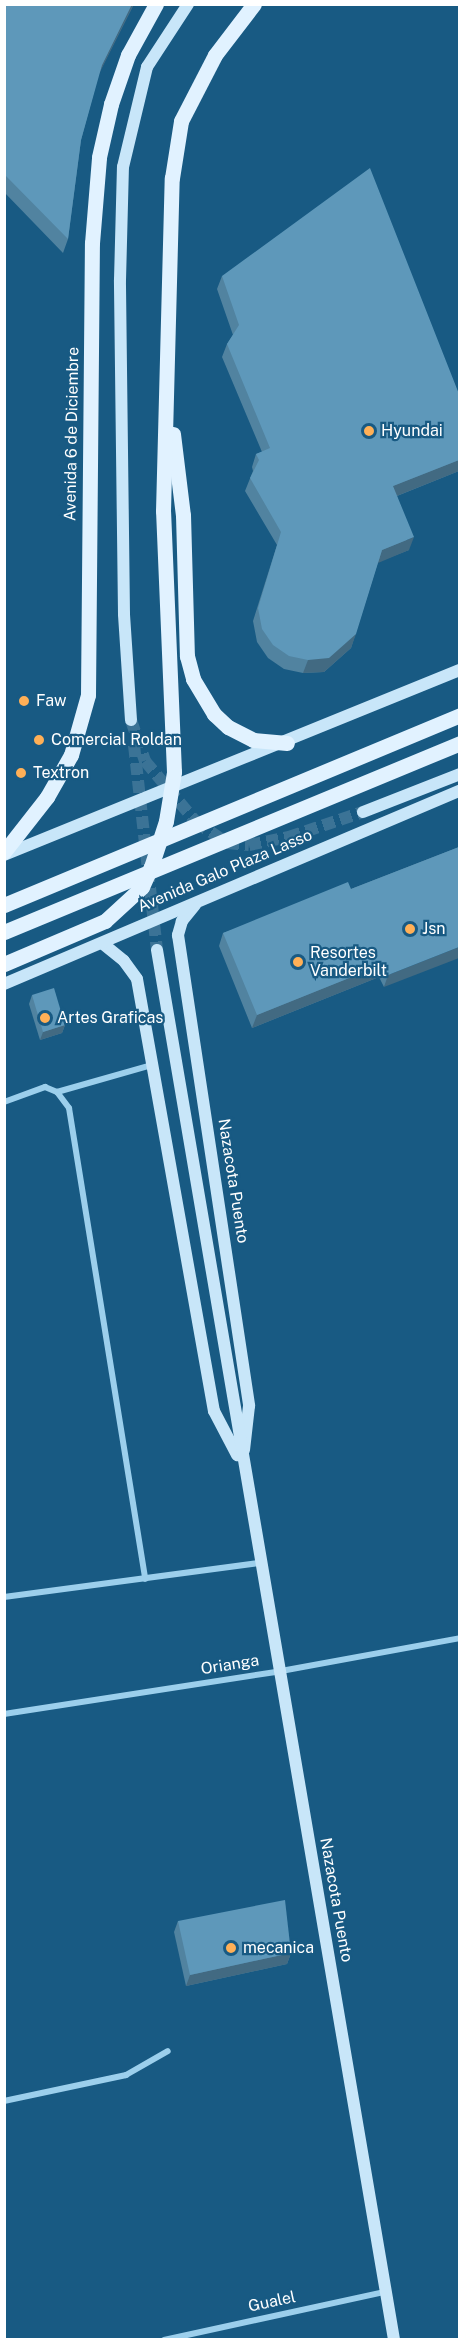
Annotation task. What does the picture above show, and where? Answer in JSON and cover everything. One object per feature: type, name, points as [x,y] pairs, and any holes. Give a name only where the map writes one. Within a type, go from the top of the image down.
[{"type":"main road","name":"Avenida 6 de Diciembre","points":[[4,853],[47,797],[71,755],[88,695],[92,243],[99,157],[111,104],[128,55],[156,4]]},
{"type":"main road","points":[[131,720],[124,614],[120,280],[123,167],[147,67],[188,4]]},
{"type":"main road","points":[[4,964],[105,921],[142,887],[166,821],[174,772],[163,511],[172,178],[181,121],[215,55],[254,4]]},
{"type":"main road","points":[[168,387],[183,515],[187,656],[194,679],[214,714],[228,728],[253,740],[287,743]]},
{"type":"main road","points":[[4,853],[287,743],[459,670]]},
{"type":"main road","points":[[4,905],[459,715]]},
{"type":"main road","name":"Avenida Galo Plaza Lasso","points":[[4,932],[459,743]]},
{"type":"main road","points":[[363,812],[459,774]]},
{"type":"main road","name":"Avenida Galo Plaza Lasso","points":[[4,984],[195,905],[459,790]]},
{"type":"main road","name":"Nazacota Puento","points":[[195,905],[182,921],[178,935],[249,1406],[242,1466]]},
{"type":"main road","points":[[102,943],[124,961],[137,979],[214,1411],[242,1466]]},
{"type":"main road","name":"Nazacota Puento","points":[[157,950],[242,1466],[281,1671],[394,2340]]},
{"type":"street","points":[[4,1102],[37,1089],[57,1092],[152,1065]]},
{"type":"street","points":[[57,1092],[69,1108],[145,1579]]},
{"type":"street","points":[[4,1597],[260,1563]]},
{"type":"street","name":"Orianga","points":[[4,1714],[281,1671],[459,1638]]},
{"type":"street","points":[[4,2101],[126,2075],[168,2051]]},
{"type":"street","name":"Gualel","points":[[164,2340],[385,2292]]},
{"type":"building","points":[[4,4],[132,4],[102,65],[81,140],[68,239],[4,174]]},
{"type":"building","name":"Hyundai","points":[[370,168],[459,394],[459,460],[393,486],[414,537],[382,550],[356,634],[329,658],[308,660],[289,656],[273,645],[262,629],[258,608],[281,532],[250,478],[259,460],[256,454],[270,448],[227,344],[239,325],[222,276]]},
{"type":"building","points":[[459,847],[459,947],[388,975],[384,964],[257,1015],[223,933],[348,882],[351,889]]},
{"type":"building","name":"Artes Graficas","points":[[54,988],[65,1025],[43,1032],[32,995]]},
{"type":"building","name":"mecanica","points":[[285,1900],[291,1953],[190,1975],[178,1921]]},
{"type":"tunnel","points":[[131,720],[145,761],[196,822],[227,843],[249,845],[289,837],[363,812]]},
{"type":"tunnel","points":[[134,745],[157,950]]},
{"type":"place","name":"Hyundai","points":[[369,431]]},
{"type":"place","name":"Faw","points":[[24,701]]},
{"type":"place","name":"Comercial Roldan","points":[[39,740]]},
{"type":"place","name":"Textron","points":[[21,773]]},
{"type":"place","name":"Jsn","points":[[410,929]]},
{"type":"place","name":"Resortes Vanderbilt","points":[[298,962]]},
{"type":"place","name":"Artes Graficas","points":[[45,1018]]},
{"type":"place","name":"mecanica","points":[[231,1948]]}]
